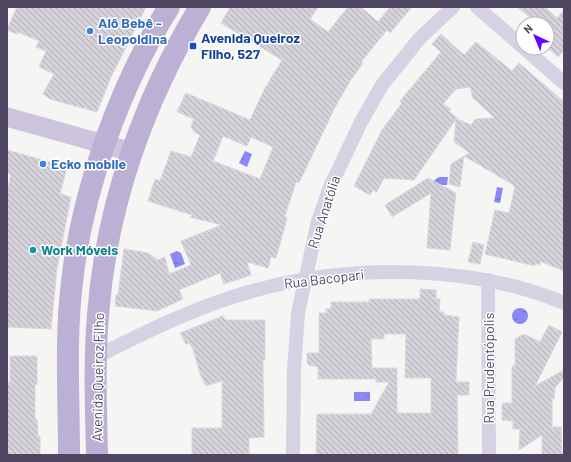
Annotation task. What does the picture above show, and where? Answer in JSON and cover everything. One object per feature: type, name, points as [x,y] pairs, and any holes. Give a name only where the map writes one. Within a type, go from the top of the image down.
[{"type":"main road","name":"Avenida Queiroz Filho","points":[[69,455],[69,327],[72,282],[90,189],[105,144],[138,62],[169,7]]},
{"type":"main road","name":"Avenida Queiroz Filho","points":[[97,455],[96,357],[98,314],[104,270],[120,189],[132,152],[164,74],[200,7]]},
{"type":"main road","points":[[7,118],[132,152]]},
{"type":"street","name":"Rua Anatólia","points":[[293,455],[294,369],[298,313],[318,221],[330,187],[373,99],[404,56],[434,24],[453,7]]},
{"type":"street","points":[[477,7],[515,41]]},
{"type":"street","points":[[532,56],[564,84]]},
{"type":"street","name":"Rua Bacopari","points":[[96,357],[185,314],[260,289],[305,279],[351,273],[425,273],[488,280],[564,303]]},
{"type":"street","name":"Rua Prudentópolis","points":[[488,280],[489,455]]},
{"type":"water","points":[[245,151],[252,154],[247,167],[239,163]]},
{"type":"water","points":[[439,177],[448,177],[447,185],[440,185],[432,182]]},
{"type":"water","points":[[497,187],[503,188],[500,203],[494,202]]},
{"type":"water","points":[[177,251],[181,253],[185,264],[175,268],[170,254]]},
{"type":"water","points":[[520,308],[527,313],[528,316],[523,323],[520,324],[513,319],[512,316],[517,309]]},
{"type":"water","points":[[354,392],[370,392],[370,401],[354,401]]},
{"type":"building","points":[[17,7],[146,7],[111,77],[97,112],[50,99],[43,94],[54,74],[39,67],[46,51],[36,47],[39,41],[18,32],[17,34],[7,30]]},
{"type":"building","points":[[230,7],[318,7],[310,19],[328,32],[348,7],[361,7],[378,22],[390,7],[412,7],[390,33],[387,30],[361,62],[363,63],[350,81],[334,109],[299,183],[296,182],[285,216],[287,219],[276,258],[271,257],[268,268],[247,262],[251,275],[224,284],[220,273],[179,290],[183,299],[157,311],[115,306],[116,295],[118,295],[124,249],[148,253],[158,260],[165,257],[169,274],[191,265],[181,241],[222,225],[190,217],[192,215],[148,201],[155,179],[160,181],[171,151],[191,157],[200,135],[194,132],[191,126],[194,119],[177,112],[186,93],[250,120],[264,90],[282,60],[221,23]],"holes":[[[223,136],[247,146],[251,137],[273,147],[260,179],[213,161]]]},
{"type":"building","points":[[517,7],[545,7],[555,16],[528,16]]},
{"type":"building","points":[[564,10],[564,50],[558,57],[555,54],[555,16],[557,18]]},
{"type":"building","points":[[441,34],[464,55],[476,42],[512,71],[519,63],[564,102],[564,271],[540,261],[540,265],[535,263],[535,266],[485,254],[495,210],[509,213],[515,186],[464,156],[470,153],[454,142],[456,119],[414,180],[384,178],[376,193],[374,189],[370,195],[354,186],[382,130],[402,103],[400,101],[441,52],[432,44]],"holes":[[[470,87],[473,98],[495,118],[475,119],[471,125],[457,119],[449,111],[451,109],[443,104],[456,89]]]},
{"type":"building","name":"Work Móveis","points":[[7,150],[67,167],[60,194],[71,197],[57,268],[51,329],[7,327],[7,193],[11,174],[7,173]]},
{"type":"building","points":[[464,156],[460,187],[449,184],[451,164]]},
{"type":"building","points":[[428,178],[456,193],[450,250],[427,248],[431,193],[392,217],[385,205]]},
{"type":"building","points":[[473,242],[484,245],[480,264],[468,262]]},
{"type":"building","points":[[420,289],[436,290],[436,299],[440,299],[439,312],[444,312],[444,315],[459,317],[456,382],[469,382],[469,395],[457,395],[458,455],[316,455],[317,414],[371,414],[389,382],[376,382],[376,379],[318,379],[318,367],[309,365],[307,362],[307,353],[319,353],[319,313],[326,313],[326,309],[331,309],[331,302],[369,302],[369,299],[420,299]],"holes":[[[384,334],[406,334],[405,378],[431,378],[431,413],[397,413],[397,368],[372,368],[371,339],[384,339]]]},
{"type":"building","points":[[223,316],[225,320],[265,320],[265,360],[263,360],[264,437],[249,438],[249,455],[192,455],[192,428],[222,428],[222,381],[206,386],[200,374],[193,349],[189,343],[186,344],[180,333]]},
{"type":"building","points":[[549,325],[562,332],[535,386],[564,370],[564,377],[555,388],[554,399],[552,399],[552,427],[561,427],[562,455],[542,455],[542,435],[519,450],[520,429],[513,429],[513,421],[502,420],[502,403],[512,403],[512,366],[515,366],[515,339],[524,334],[540,342]]},
{"type":"building","points":[[10,356],[37,356],[35,419],[37,419],[38,436],[40,436],[40,455],[7,455],[7,382],[10,382]]},
{"type":"place","name":"Alô Bebê - Leopoldina","points":[[90,31]]},
{"type":"place","name":"Avenida Queiroz Filho, 527","points":[[193,46]]},
{"type":"place","name":"Ecko mobile","points":[[43,164]]},
{"type":"place","name":"Work Móveis","points":[[33,250]]}]
